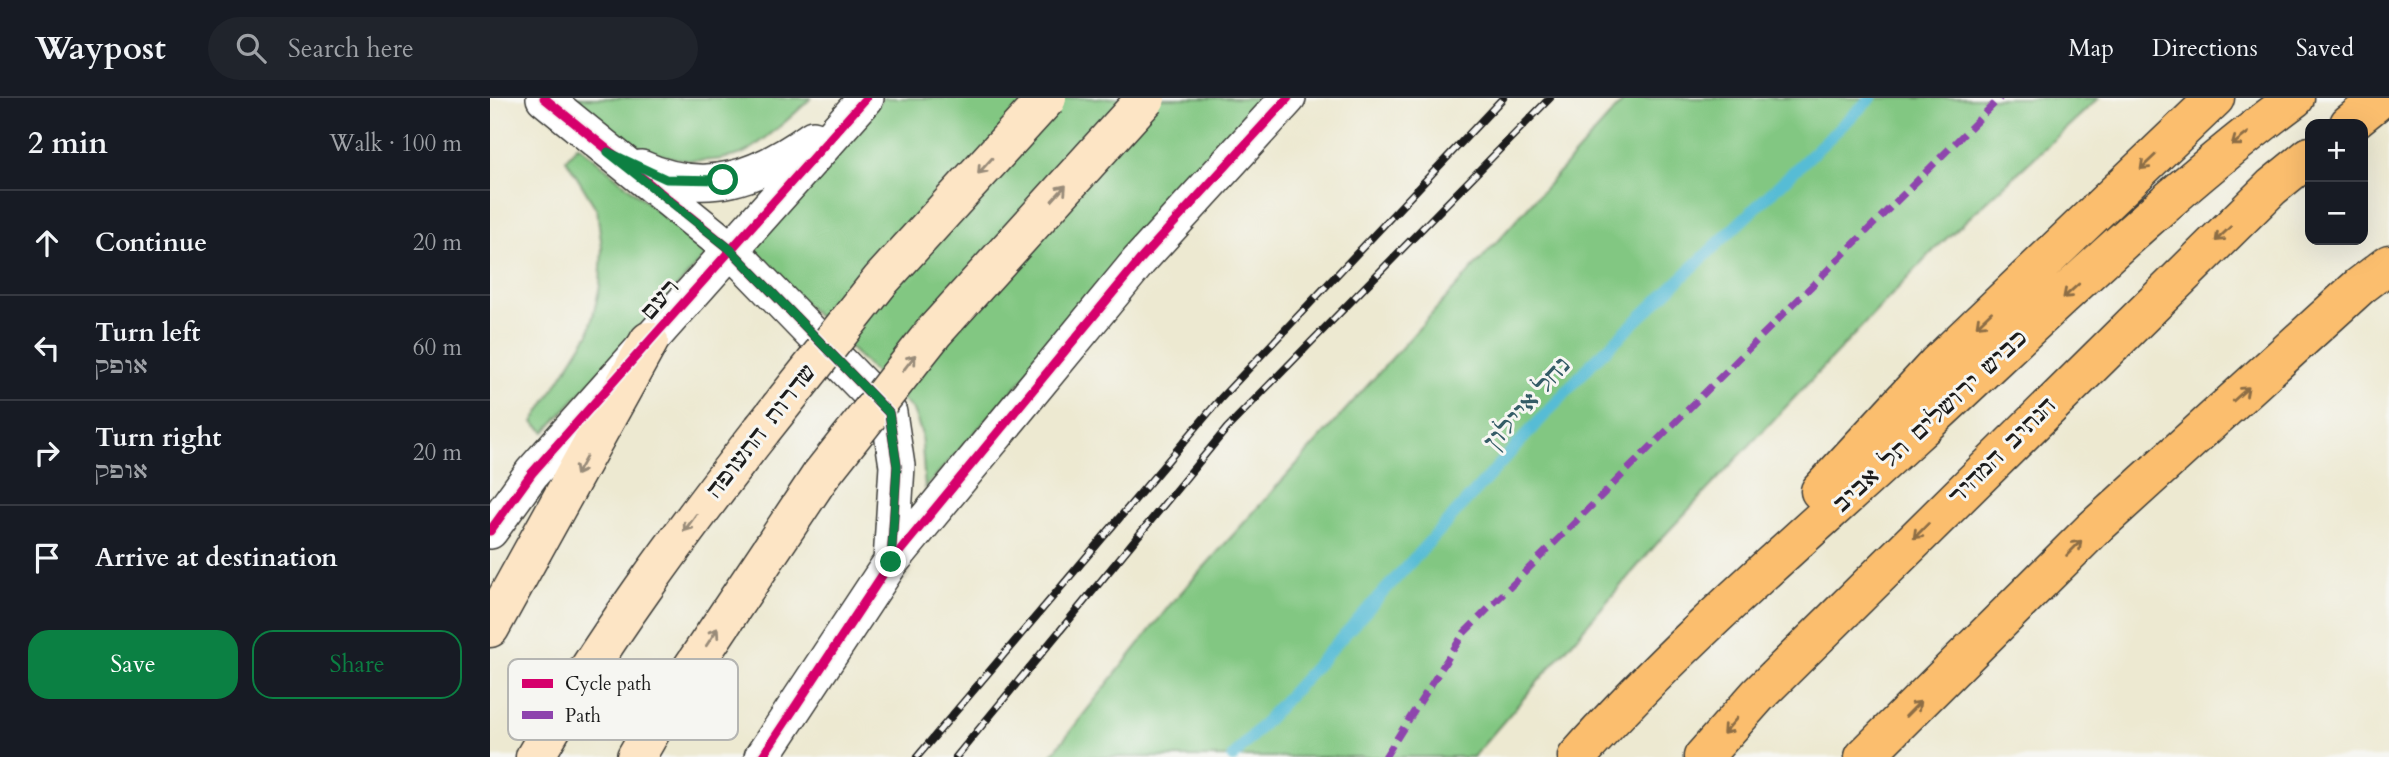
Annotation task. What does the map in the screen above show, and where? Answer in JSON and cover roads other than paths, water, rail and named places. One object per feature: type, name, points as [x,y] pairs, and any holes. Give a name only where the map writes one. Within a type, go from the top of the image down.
[{"type":"highway","points":[[1630,698],[1937,364],[2215,98]]},
{"type":"highway","name":"כביש ירושלים תל אביב","points":[[1577,757],[1630,698],[2217,158],[2295,98]]},
{"type":"highway","points":[[2355,119],[2381,98]]},
{"type":"highway","name":"הנתיב המהיר","points":[[1703,757],[1758,695],[2000,452],[2272,187],[2305,160]]},
{"type":"highway","points":[[1864,757],[2092,530],[2360,286],[2389,264]]},
{"type":"main road","name":"שדרות התעופה","points":[[594,659],[705,503],[881,280],[1047,98]]},
{"type":"main road","points":[[697,659],[821,475],[934,332],[1146,98]]},
{"type":"main road","points":[[490,628],[649,341]]},
{"type":"main road","name":"שדרות התעופה","points":[[535,757],[545,740]]},
{"type":"main road","points":[[636,757],[646,740]]},
{"type":"street","points":[[544,98],[730,249],[889,413],[897,466],[891,562]]},
{"type":"street","points":[[608,152],[666,179],[723,180],[760,172],[795,151],[866,98]]},
{"type":"street","name":"רעם","points":[[490,531],[532,473],[866,98]]},
{"type":"street","points":[[762,757],[891,562],[1139,261],[1288,98]]},
{"type":"waterway","name":"נחל איילון","points":[[1233,757],[1593,362],[1871,98]]},
{"type":"railway","points":[[917,757],[1221,398],[1503,98]]},
{"type":"railway","points":[[956,757],[1227,428],[1550,98]]}]
